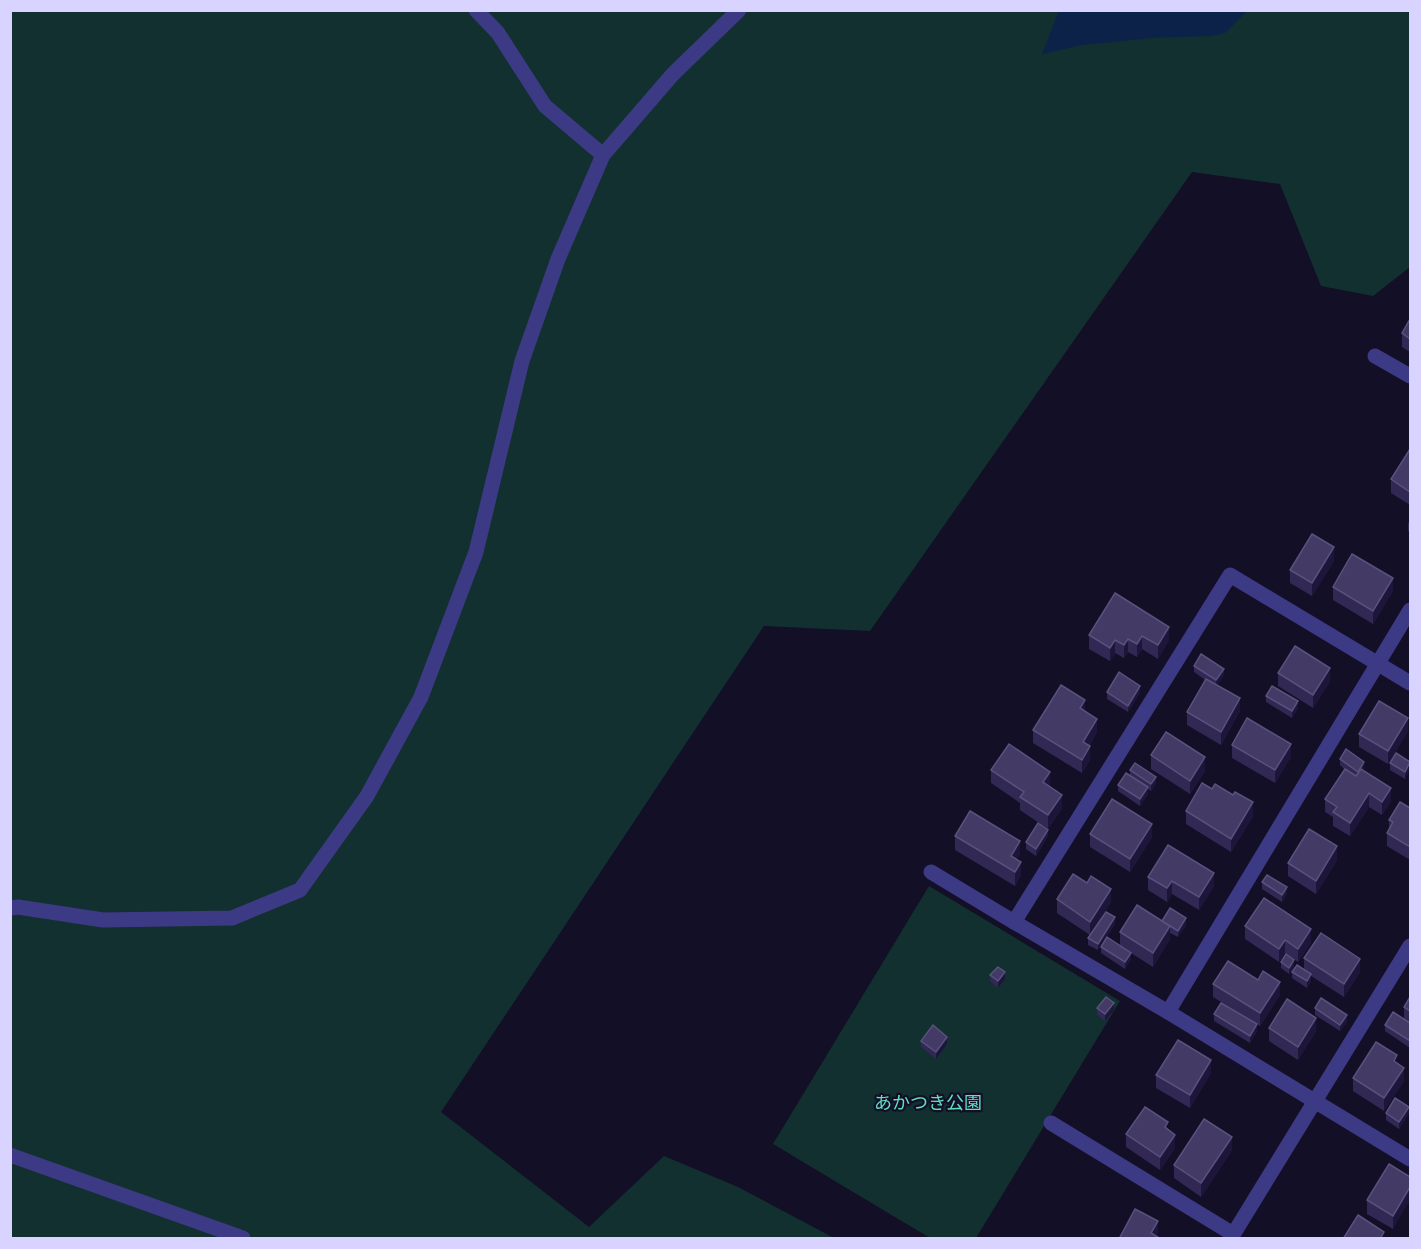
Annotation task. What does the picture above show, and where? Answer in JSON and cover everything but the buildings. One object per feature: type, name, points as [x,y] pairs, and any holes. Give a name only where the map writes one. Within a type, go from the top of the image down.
[{"type":"street","points":[[476,10],[498,33],[545,106],[603,155]]},
{"type":"street","points":[[10,908],[18,907],[103,920],[232,918],[300,890],[367,796],[421,697],[476,552],[522,361],[558,259],[603,155],[674,74],[739,10]]},
{"type":"street","points":[[1375,356],[1410,376]]},
{"type":"street","points":[[1014,922],[1230,575],[1410,683]]},
{"type":"street","points":[[1168,1012],[1410,610]]},
{"type":"street","points":[[932,872],[1410,1159]]},
{"type":"street","points":[[1051,1123],[1232,1236],[1410,945]]},
{"type":"street","points":[[10,1155],[243,1239]]},
{"type":"green space","points":[[10,11],[1410,11],[1410,267],[1373,296],[1321,286],[1280,184],[1192,172],[870,631],[764,626],[441,1112],[589,1227],[664,1156],[738,1187],[834,1238],[11,1238]]},
{"type":"green space","name":"あかつき公園","points":[[929,886],[1120,1001],[976,1238],[930,1238],[773,1144]]},
{"type":"water","points":[[1059,10],[1247,11],[1225,33],[1212,36],[1151,38],[1082,45],[1042,54]]}]
